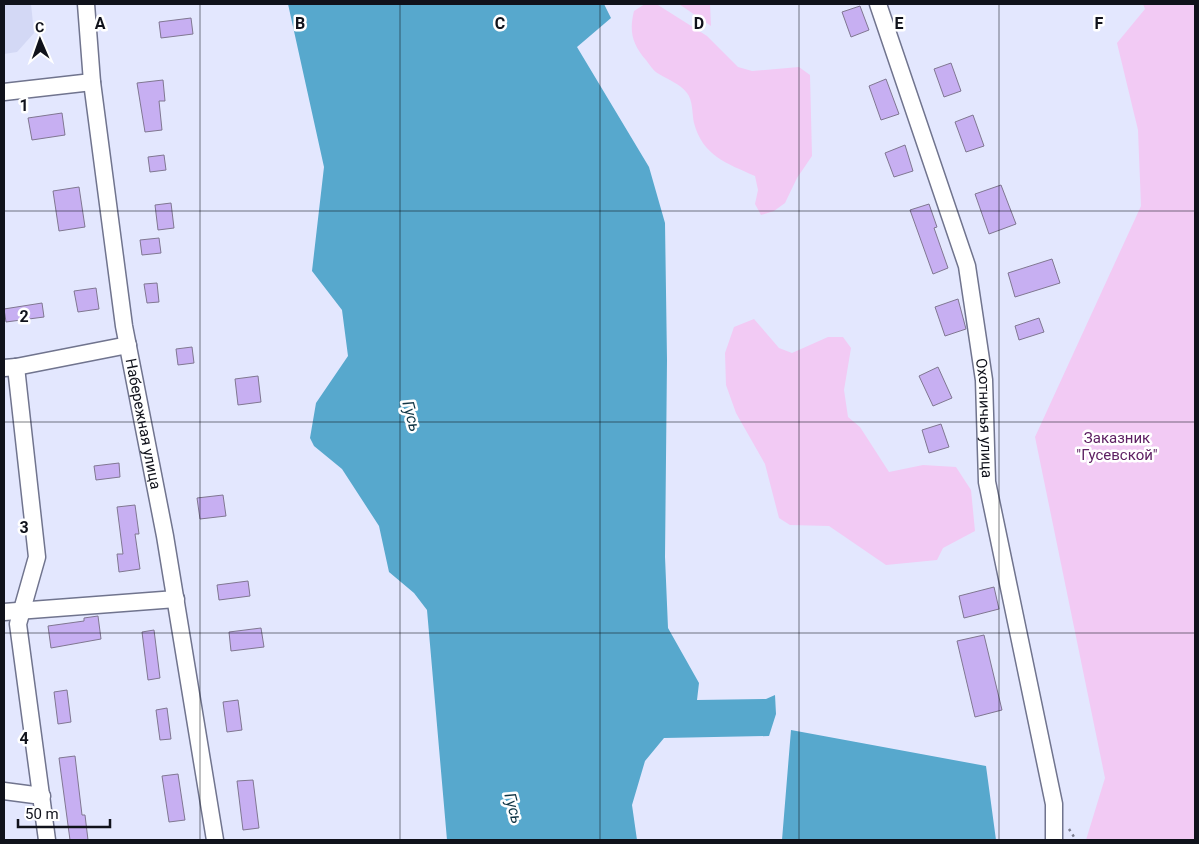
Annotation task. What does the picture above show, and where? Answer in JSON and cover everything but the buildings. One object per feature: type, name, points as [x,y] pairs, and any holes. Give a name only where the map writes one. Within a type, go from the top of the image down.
[{"type":"street","name":"Набережная улица","points":[[86,4],[92,82],[128,345],[176,599],[215,840]]},
{"type":"street","name":"Охотничья улица","points":[[878,4],[967,266],[984,380],[987,482],[1054,804],[1054,840]]},
{"type":"street","points":[[4,92],[92,82]]},
{"type":"street","points":[[47,840],[18,624],[37,557],[10,367],[128,345]]},
{"type":"street","points":[[4,612],[176,599]]},
{"type":"street","points":[[4,791],[42,796]]},
{"type":"shaded area","points":[[4,4],[31,4],[34,33],[17,52],[4,54]]},
{"type":"green space","points":[[645,4],[658,5],[707,36],[738,67],[752,71],[799,67],[810,75],[812,156],[797,178],[785,203],[774,211],[761,215],[755,204],[758,190],[755,176],[725,162],[710,151],[698,134],[687,93],[655,71],[641,54],[633,37],[632,25],[634,11]]},
{"type":"green space","points":[[679,4],[710,4],[711,26]]},
{"type":"green space","name":"Заказник \"Гусевской\"","points":[[1143,4],[1195,4],[1195,840],[1086,840],[1105,778],[1035,437],[1141,206],[1138,130],[1117,43],[1145,9]]},
{"type":"green space","points":[[754,319],[779,348],[792,353],[828,337],[843,337],[851,348],[844,390],[848,417],[860,427],[889,472],[923,465],[956,467],[971,490],[975,531],[943,548],[937,560],[886,565],[829,526],[790,525],[779,518],[765,464],[736,413],[726,385],[725,353],[734,327]]},
{"type":"water","name":"Гусь","points":[[288,4],[604,4],[611,18],[577,47],[649,167],[665,223],[667,360],[665,557],[668,628],[699,683],[697,700],[766,699],[775,695],[776,714],[769,736],[664,738],[645,761],[632,805],[637,840],[447,840],[427,610],[414,593],[389,572],[379,526],[342,469],[314,446],[310,438],[316,403],[348,356],[342,310],[312,271],[324,167]]},
{"type":"water","points":[[791,730],[986,766],[996,840],[782,840]]}]
